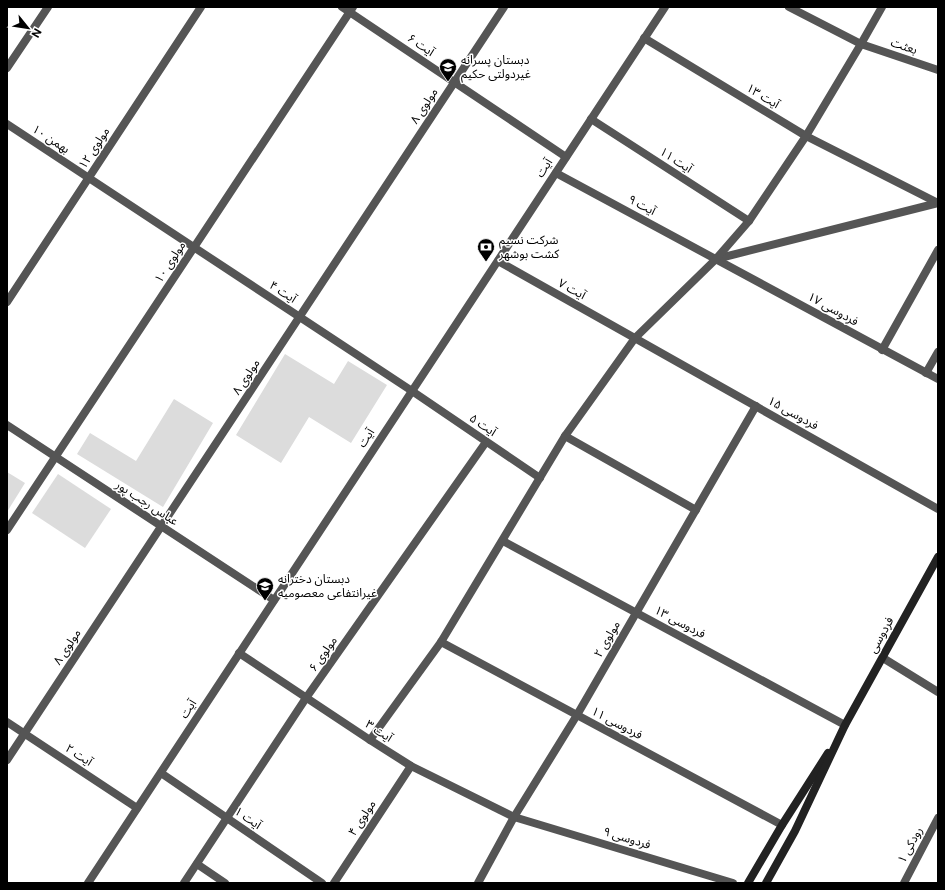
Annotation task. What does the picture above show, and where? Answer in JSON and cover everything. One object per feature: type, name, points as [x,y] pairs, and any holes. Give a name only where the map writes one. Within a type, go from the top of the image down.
[{"type":"main road","name":"فردوسی","points":[[748,883],[782,825],[845,725],[938,557]]},
{"type":"main road","name":"فردوسی","points":[[766,883],[795,831],[845,725]]},
{"type":"street","points":[[7,68],[48,7]]},
{"type":"street","name":"مولوی ۱۲","points":[[7,302],[201,7]]},
{"type":"street","name":"مولوی ۸","points":[[7,760],[504,7]]},
{"type":"street","name":"آیت","points":[[88,883],[665,7]]},
{"type":"street","name":"بعثت","points":[[789,7],[861,44],[938,70]]},
{"type":"street","points":[[370,740],[441,642],[565,436],[635,338],[716,259],[749,221],[806,136],[882,7]]},
{"type":"street","name":"آیت ۶","points":[[348,9],[566,156]]},
{"type":"street","name":"مولوی ۱۰","points":[[7,530],[194,248],[348,9]]},
{"type":"street","name":"آیت ۱۳","points":[[644,38],[806,136],[938,203]]},
{"type":"street","name":"آیت ۱۱","points":[[591,119],[749,221]]},
{"type":"street","name":"بهمن ۱۰","points":[[7,124],[141,213]]},
{"type":"street","name":"آیت ۹","points":[[556,173],[716,259]]},
{"type":"street","points":[[716,259],[938,203]]},
{"type":"street","name":"آیت ۴","points":[[141,213],[412,391]]},
{"type":"street","points":[[882,350],[938,250]]},
{"type":"street","name":"فردوسی ۱۷","points":[[716,259],[938,379]]},
{"type":"street","name":"آیت ۷","points":[[498,261],[635,338]]},
{"type":"street","name":"فردوسی ۱۵","points":[[635,338],[938,509]]},
{"type":"street","points":[[926,373],[938,352]]},
{"type":"street","name":"آیت ۵","points":[[412,391],[540,478]]},
{"type":"street","name":"مولوی ۲","points":[[478,883],[514,817],[577,715],[756,406]]},
{"type":"street","name":"عباس رجب پور","points":[[7,425],[274,600]]},
{"type":"street","points":[[565,436],[696,510]]},
{"type":"street","name":"مولوی ۶","points":[[184,883],[306,698],[486,442]]},
{"type":"street","name":"فردوسی ۱۳","points":[[503,541],[845,725]]},
{"type":"street","name":"فردوسی ۱۱","points":[[441,642],[782,825]]},
{"type":"street","name":"آیت ۳","points":[[239,653],[411,766],[514,817]]},
{"type":"street","points":[[883,658],[938,692]]},
{"type":"street","name":"آیت ۲","points":[[7,722],[138,808]]},
{"type":"street","name":"مولوی ۴","points":[[334,883],[411,766]]},
{"type":"street","name":"آیت ۱","points":[[161,773],[322,883]]},
{"type":"street","name":"فردوسی ۹","points":[[514,817],[733,883]]},
{"type":"street","name":"رودکی ۱","points":[[904,883],[938,818]]},
{"type":"street","points":[[197,864],[225,883]]},
{"type":"shaded area","points":[[285,354],[334,384],[348,361],[387,385],[351,443],[309,417],[281,463],[236,435]]},
{"type":"shaded area","points":[[174,399],[213,423],[163,507],[77,454],[90,433],[136,461]]},
{"type":"shaded area","points":[[7,472],[25,483],[7,512]]},
{"type":"shaded area","points":[[58,474],[111,509],[85,548],[32,513]]},
{"type":"place","name":"دبستان پسرانه غیردولتی حکیم","points":[[448,82]]},
{"type":"place","name":"شرکت نسیم کشت بوشهر","points":[[486,262]]},
{"type":"place","name":"دبستان دخترانه غیرانتفاعی معصومیه","points":[[265,601]]}]
